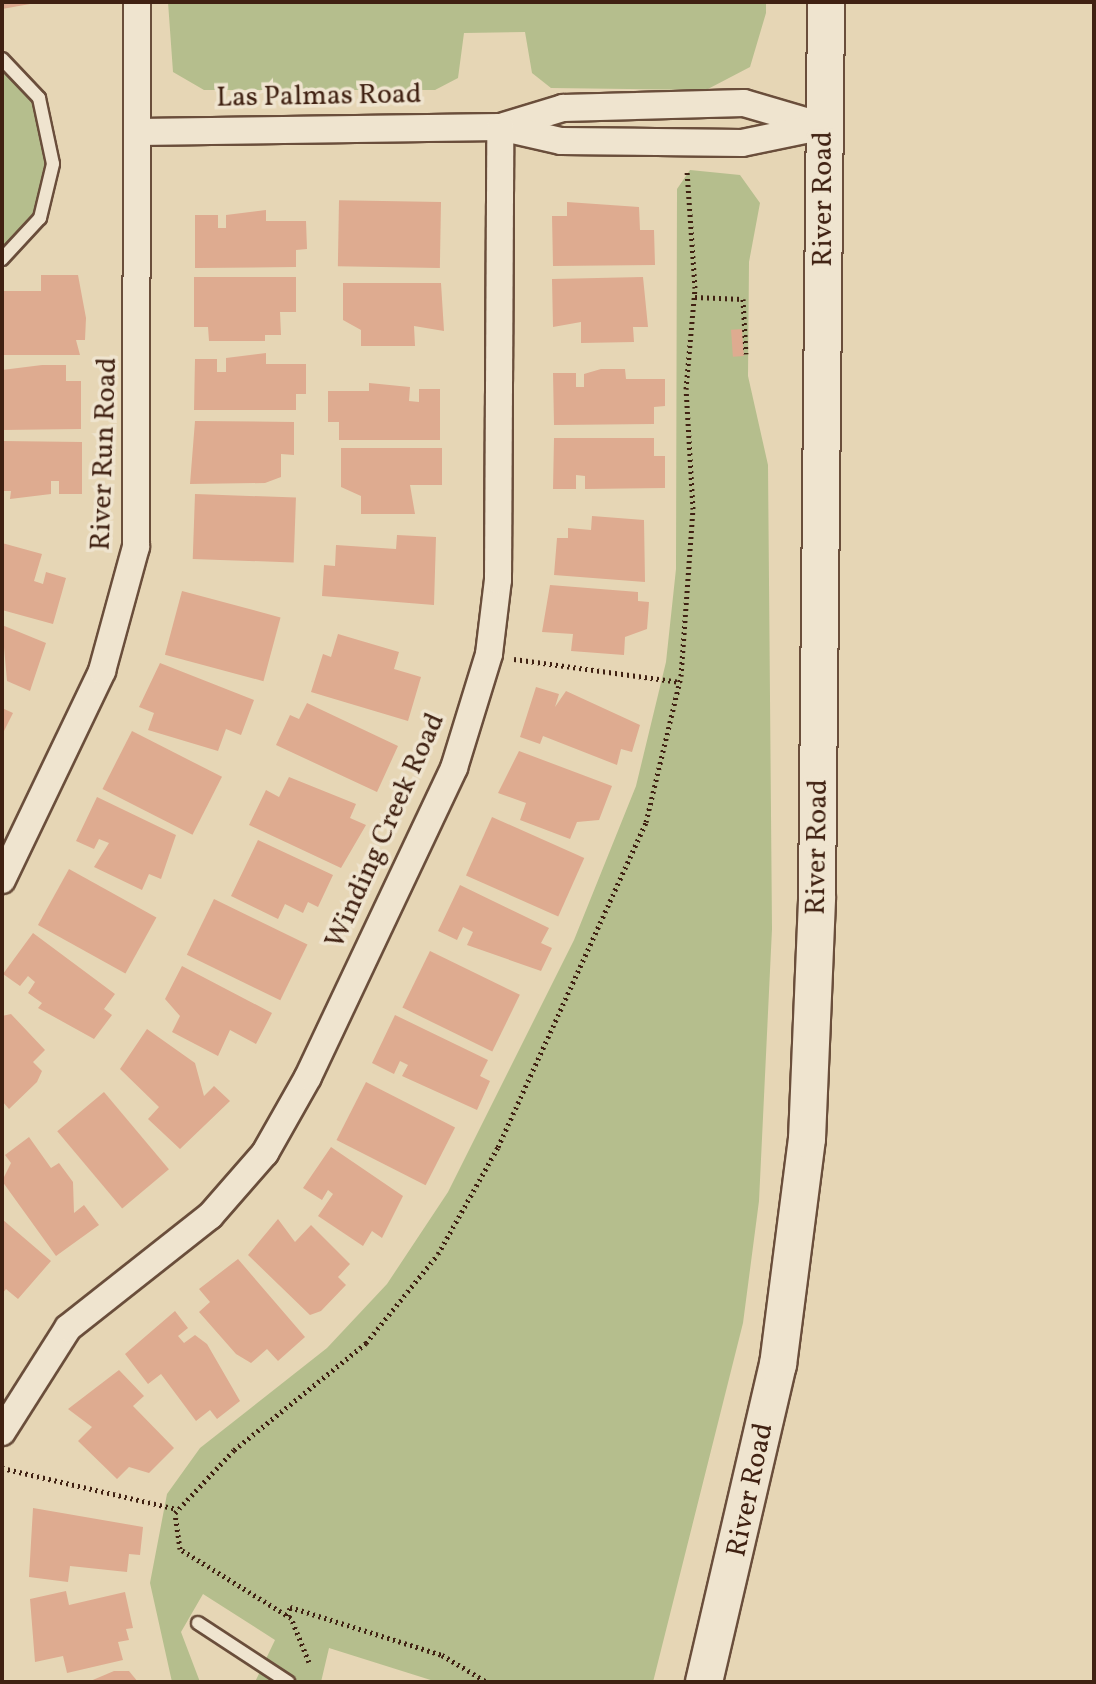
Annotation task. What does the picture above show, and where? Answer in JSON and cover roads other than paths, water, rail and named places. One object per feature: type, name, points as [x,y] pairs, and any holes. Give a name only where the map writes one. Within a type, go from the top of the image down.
[{"type":"main road","name":"River Road","points":[[704,1682],[778,1365],[807,1139],[817,911],[826,2]]},
{"type":"street","name":"River Run Road","points":[[2,880],[102,671],[131,580],[141,469],[137,2]]},
{"type":"street","name":"Las Palmas Road","points":[[500,127],[563,108],[744,103],[824,126]]},
{"type":"street","name":"Las Palmas Road","points":[[139,132],[500,127],[561,141],[742,143],[824,126]]},
{"type":"street","name":"Winding Creek Road","points":[[2,1432],[68,1328],[210,1216],[285,1121],[436,812],[489,654],[501,522],[500,127]]},
{"type":"lane","points":[[2,59],[39,98],[53,164],[40,218],[2,259]]},
{"type":"lane","points":[[198,1623],[288,1682]]}]
